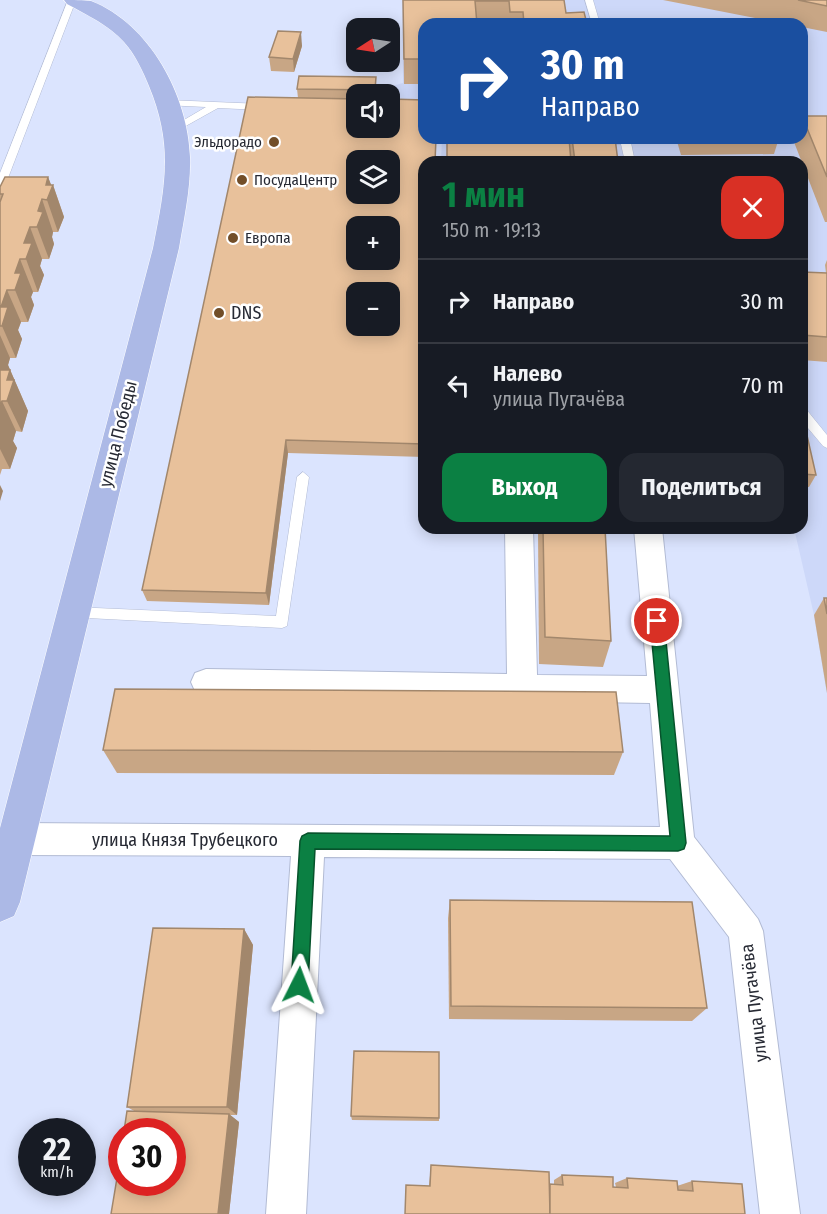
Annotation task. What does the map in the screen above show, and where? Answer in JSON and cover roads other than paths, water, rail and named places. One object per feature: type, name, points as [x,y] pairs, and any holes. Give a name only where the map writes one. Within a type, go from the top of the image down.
[{"type":"main road","name":"улица Победы","points":[[0,902],[166,248],[178,156],[171,116],[155,74],[132,38],[95,11],[73,0]]},
{"type":"street","points":[[519,534],[522,688]]},
{"type":"street","points":[[649,534],[678,843]]},
{"type":"street","points":[[206,682],[664,690]]},
{"type":"street","name":"улица Князя Трубецкого","points":[[16,839],[678,843]]},
{"type":"street","points":[[286,1214],[308,841]]},
{"type":"street","name":"улица Пугачёва","points":[[678,843],[746,931],[780,1214]]},
{"type":"lane","points":[[0,186],[73,0]]},
{"type":"lane","points":[[589,0],[594,18]]},
{"type":"lane","points":[[171,116],[217,105]]},
{"type":"lane","points":[[171,116],[217,105],[275,107]]},
{"type":"lane","points":[[808,419],[827,443]]},
{"type":"lane","points":[[73,613],[282,622],[303,477]]},
{"type":"place","name":"Эльдорадо","points":[[274,142]]},
{"type":"place","name":"ПосудаЦентр","points":[[242,180]]},
{"type":"place","name":"Европа","points":[[233,238]]},
{"type":"place","name":"DNS","points":[[219,313]]}]
